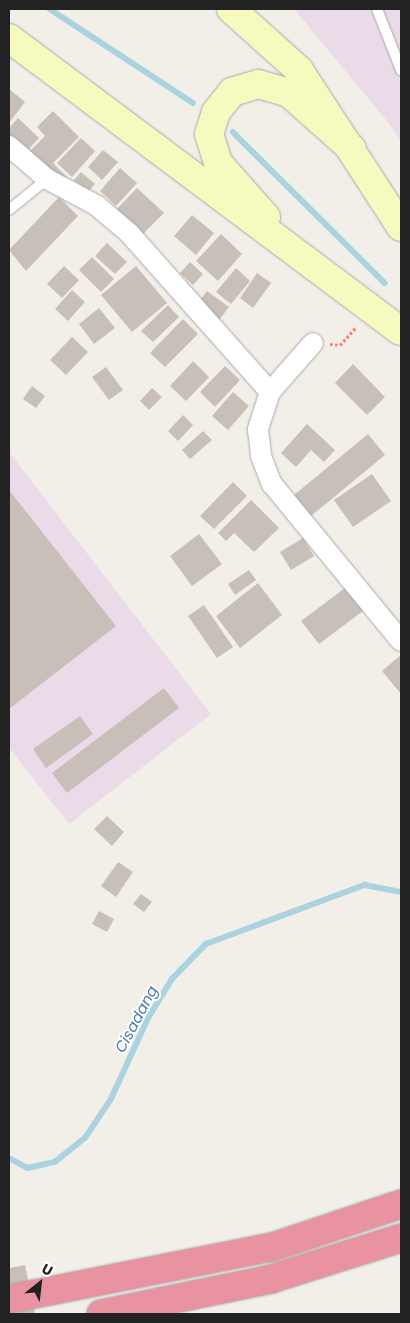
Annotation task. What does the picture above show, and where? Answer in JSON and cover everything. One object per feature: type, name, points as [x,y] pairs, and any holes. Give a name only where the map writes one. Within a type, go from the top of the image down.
[{"type":"highway","points":[[9,1299],[272,1247],[401,1204]]},
{"type":"highway","points":[[100,1314],[271,1279],[401,1238]]},
{"type":"main road","points":[[230,9],[299,70],[401,227]]},
{"type":"main road","points":[[9,38],[302,258],[369,305],[401,332]]},
{"type":"main road","points":[[302,258],[218,163],[209,134],[216,112],[232,92],[258,84],[281,91],[352,149]]},
{"type":"street","points":[[9,146],[47,179],[96,205],[129,234],[270,392]]},
{"type":"street","points":[[313,343],[270,392],[258,430],[260,456],[272,484],[401,641]]},
{"type":"lane","points":[[377,9],[401,70]]},
{"type":"lane","points":[[9,210],[47,179]]},
{"type":"path","points":[[313,343],[340,345],[353,333],[369,305]]},
{"type":"shaded area","points":[[294,9],[401,9],[401,141],[392,127]]},
{"type":"shaded area","points":[[9,452],[211,714],[69,824],[9,748]]},
{"type":"building","points":[[9,89],[25,102],[9,123]]},
{"type":"building","points":[[53,111],[79,137],[53,163],[67,177],[60,185],[28,153],[45,136],[37,127]]},
{"type":"building","points":[[18,118],[39,138],[23,155],[9,142],[9,128]]},
{"type":"building","points":[[81,138],[95,151],[72,177],[57,163]]},
{"type":"building","points":[[103,150],[118,162],[102,180],[88,167]]},
{"type":"building","points":[[120,168],[137,183],[116,206],[100,191]]},
{"type":"building","points":[[81,172],[95,184],[88,192],[74,180]]},
{"type":"building","points":[[137,188],[164,213],[142,235],[116,210]]},
{"type":"building","points":[[59,197],[78,216],[26,271],[9,250]]},
{"type":"building","points":[[192,215],[214,233],[196,255],[174,236]]},
{"type":"building","points":[[221,234],[242,254],[218,281],[196,261]]},
{"type":"building","points":[[107,243],[127,262],[115,274],[95,256]]},
{"type":"building","points":[[92,257],[114,279],[101,292],[79,270]]},
{"type":"building","points":[[190,262],[203,274],[193,285],[180,273]]},
{"type":"building","points":[[64,266],[79,280],[62,298],[47,284]]},
{"type":"building","points":[[136,266],[167,303],[132,332],[101,295]]},
{"type":"building","points":[[236,268],[250,281],[231,304],[216,292]]},
{"type":"building","points":[[257,273],[271,283],[253,308],[240,298]]},
{"type":"building","points":[[72,290],[85,302],[68,321],[55,309]]},
{"type":"building","points":[[207,291],[229,307],[219,320],[198,303]]},
{"type":"building","points":[[168,305],[179,317],[153,342],[141,331]]},
{"type":"building","points":[[99,308],[115,328],[94,344],[79,324]]},
{"type":"building","points":[[183,319],[198,334],[165,367],[150,353]]},
{"type":"building","points":[[72,337],[88,352],[66,375],[50,360]]},
{"type":"building","points":[[193,361],[209,377],[186,401],[170,386]]},
{"type":"building","points":[[353,364],[385,397],[367,415],[335,383]]},
{"type":"building","points":[[225,366],[240,380],[215,407],[200,392]]},
{"type":"building","points":[[106,367],[123,390],[109,400],[92,377]]},
{"type":"building","points":[[32,386],[45,396],[36,408],[23,399]]},
{"type":"building","points":[[152,388],[162,397],[149,410],[140,401]]},
{"type":"building","points":[[233,392],[249,406],[228,430],[212,416]]},
{"type":"building","points":[[183,415],[193,425],[178,441],[168,431]]},
{"type":"building","points":[[307,424],[335,450],[324,462],[311,450],[296,467],[281,453]]},
{"type":"building","points":[[203,431],[212,440],[190,459],[182,450]]},
{"type":"building","points":[[368,434],[385,455],[311,516],[294,495]]},
{"type":"building","points":[[372,474],[391,501],[353,527],[334,500]]},
{"type":"building","points":[[233,482],[247,496],[214,529],[200,516]]},
{"type":"building","points":[[9,490],[116,626],[9,709]]},
{"type":"building","points":[[251,500],[279,528],[254,552],[234,533],[226,541],[218,533]]},
{"type":"building","points":[[199,534],[222,564],[192,586],[170,556]]},
{"type":"building","points":[[303,538],[314,556],[291,570],[280,552]]},
{"type":"building","points":[[249,570],[256,580],[235,595],[228,584]]},
{"type":"building","points":[[258,583],[282,615],[240,648],[216,616]]},
{"type":"building","points":[[349,585],[367,608],[319,644],[301,621]]},
{"type":"building","points":[[204,605],[233,647],[217,658],[188,616]]},
{"type":"building","points":[[401,655],[401,694],[382,671]]},
{"type":"building","points":[[164,688],[179,708],[67,793],[52,773]]},
{"type":"building","points":[[80,716],[93,734],[46,768],[33,749]]},
{"type":"building","points":[[107,816],[124,832],[112,846],[94,829]]},
{"type":"building","points":[[118,862],[133,872],[116,897],[101,886]]},
{"type":"building","points":[[141,894],[152,902],[144,912],[133,904]]},
{"type":"building","points":[[99,911],[114,919],[107,932],[92,924]]},
{"type":"building","points":[[25,1265],[35,1314],[9,1314],[9,1268]]},
{"type":"waterway","points":[[50,9],[193,103]]},
{"type":"waterway","points":[[233,132],[385,283]]},
{"type":"waterway","name":"Cisadang","points":[[9,1158],[28,1168],[55,1162],[85,1138],[111,1099],[148,1018],[172,979],[206,944],[365,885],[401,892]]}]
